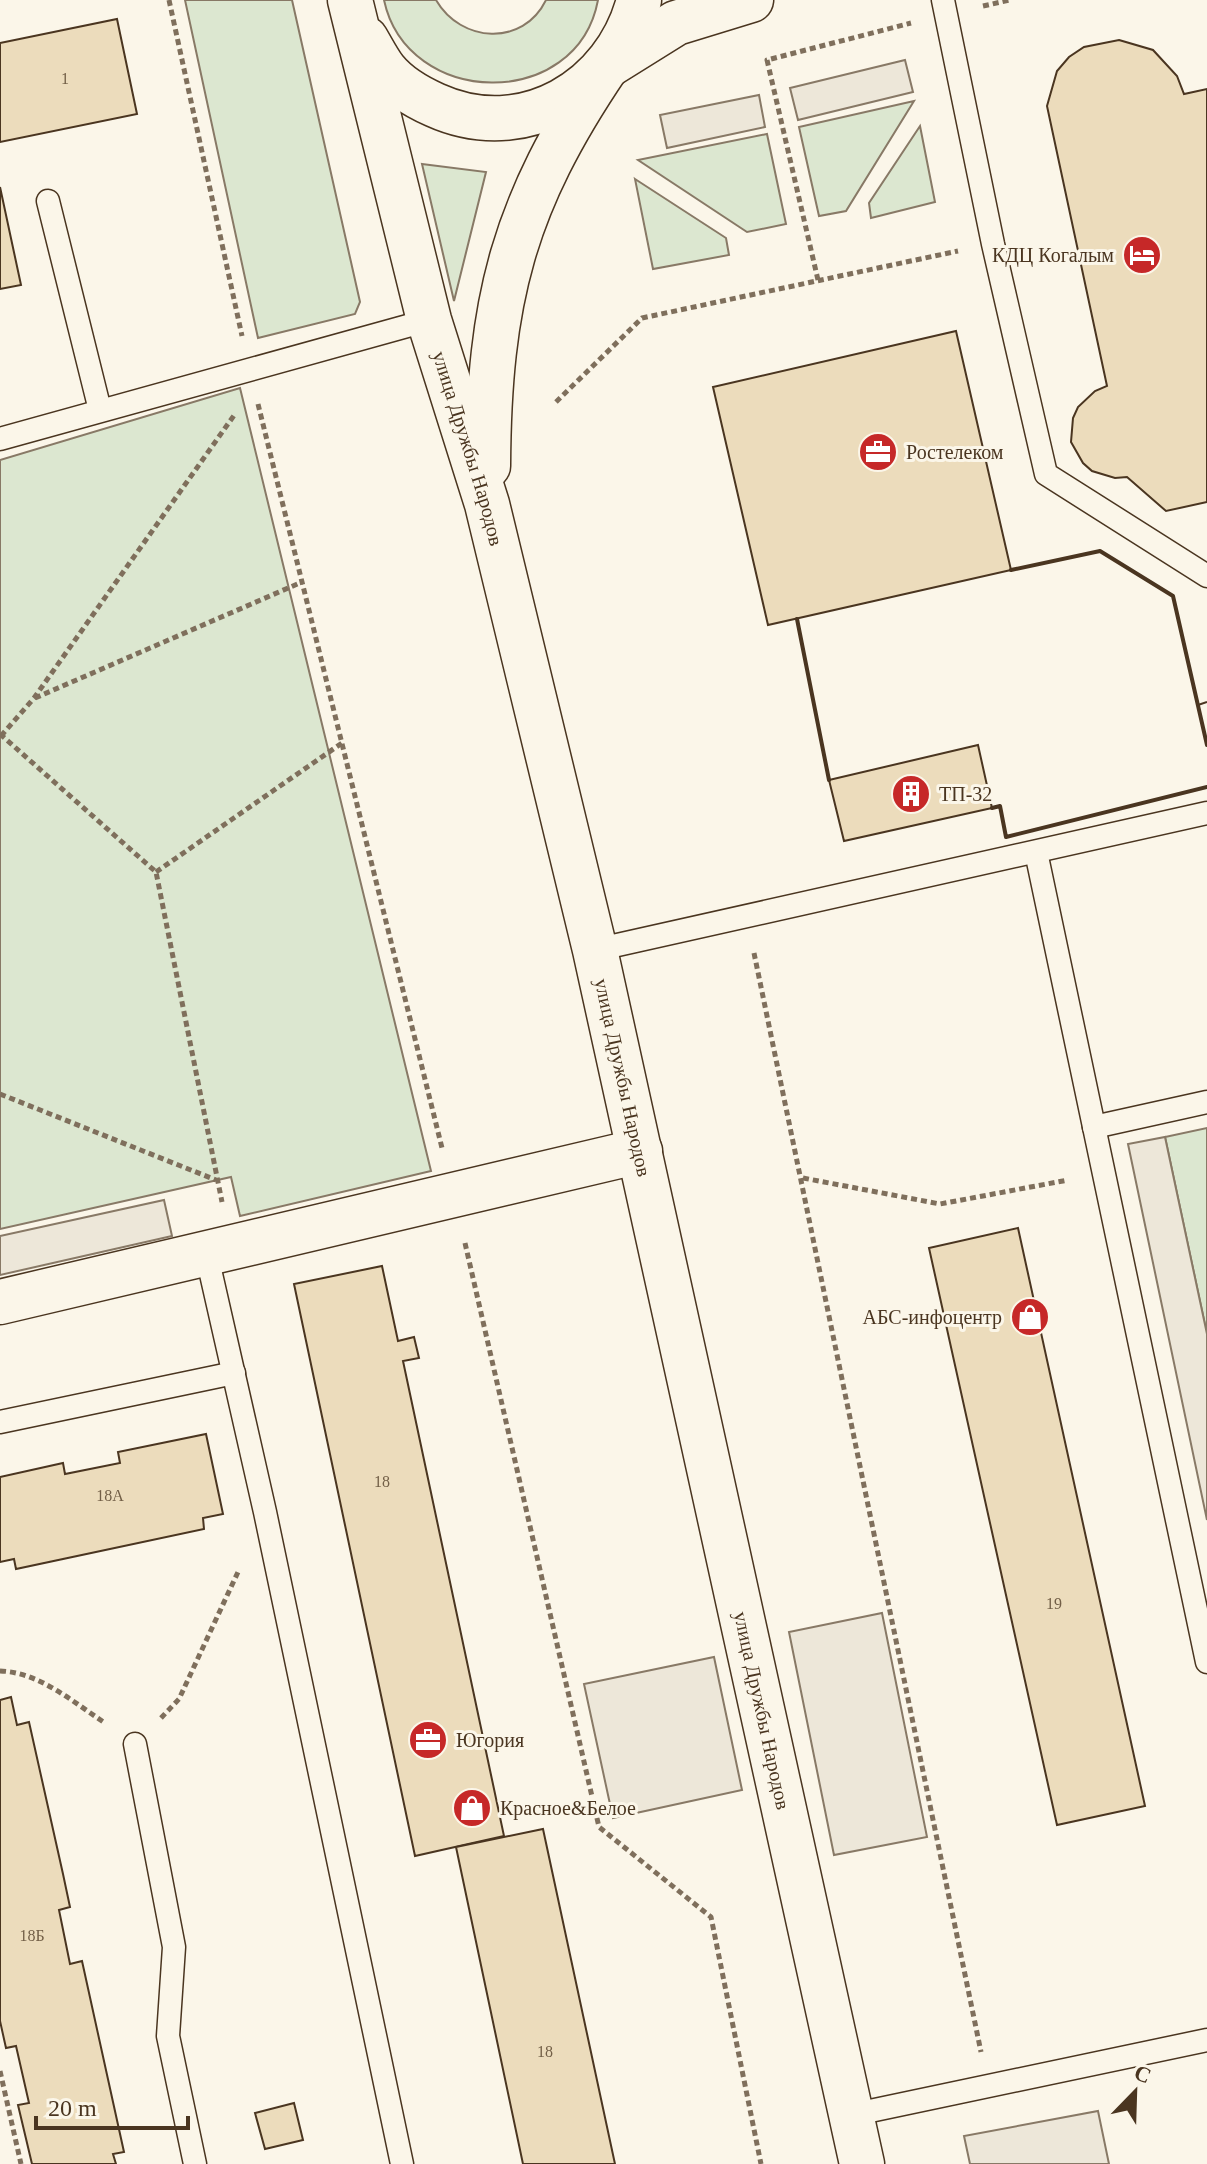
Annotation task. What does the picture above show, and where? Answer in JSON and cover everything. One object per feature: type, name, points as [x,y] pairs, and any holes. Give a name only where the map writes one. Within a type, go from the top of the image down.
[{"type":"main road","name":"улица Дружбы Народов","points":[[350,0],[362,32],[387,72],[416,97],[451,112],[489,119],[527,115],[563,102],[607,66],[629,31],[639,0]]},
{"type":"main road","name":"улица Дружбы Народов","points":[[350,0],[429,320],[487,504],[595,950],[862,2164]]},
{"type":"main road","points":[[487,504],[491,353],[513,246],[551,158],[607,66],[676,23],[751,0]]},
{"type":"main road","points":[[0,1302],[206,1252],[454,1198],[640,1151]]},
{"type":"lane","points":[[944,7],[993,244],[1046,474],[1207,576]]},
{"type":"lane","points":[[48,201],[100,410]]},
{"type":"lane","points":[[0,439],[100,410],[251,378],[429,320]]},
{"type":"lane","points":[[595,950],[1207,813]]},
{"type":"lane","points":[[1036,852],[1207,1662]]},
{"type":"lane","points":[[1094,1127],[1207,1102]]},
{"type":"lane","points":[[206,1252],[265,1512],[402,2164]]},
{"type":"lane","points":[[0,1422],[234,1373]]},
{"type":"lane","points":[[135,1744],[174,1947],[168,2036],[195,2164]]},
{"type":"lane","points":[[851,2115],[1207,2040]]},
{"type":"path","points":[[169,0],[251,378],[454,1198],[599,1827],[711,1917],[761,2164]]},
{"type":"path","points":[[818,280],[767,60],[944,7],[1010,0]]},
{"type":"path","points":[[556,402],[642,318],[993,244]]},
{"type":"path","points":[[0,1094],[217,1181],[156,872],[0,736],[34,698],[251,378]]},
{"type":"path","points":[[34,698],[302,582]]},
{"type":"path","points":[[156,872],[342,743]]},
{"type":"path","points":[[746,917],[803,1178],[988,2086]]},
{"type":"path","points":[[803,1178],[940,1204],[1104,1173]]},
{"type":"path","points":[[0,1671],[16,1672],[54,1689],[135,1744],[179,1699],[265,1512]]},
{"type":"path","points":[[0,2071],[21,2164]]},
{"type":"green space","points":[[185,0],[292,0],[360,302],[355,314],[258,338]]},
{"type":"green space","points":[[384,0],[436,0],[460,25],[492,34],[523,26],[536,15],[546,0],[598,0],[584,37],[559,62],[527,78],[492,82],[456,77],[424,61],[399,36]]},
{"type":"green space","points":[[914,101],[846,211],[819,216],[799,127]]},
{"type":"green space","points":[[920,126],[935,202],[871,218],[869,203]]},
{"type":"green space","points":[[767,134],[786,224],[747,232],[638,160]]},
{"type":"green space","points":[[422,164],[486,172],[454,301]]},
{"type":"green space","points":[[635,179],[726,238],[729,255],[653,269]]},
{"type":"green space","points":[[240,388],[431,1171],[240,1216],[231,1177],[0,1229],[0,460]]},
{"type":"green space","points":[[1207,1128],[1207,1334],[1165,1137]]},
{"type":"shaded area","points":[[905,60],[913,92],[798,120],[790,88]]},
{"type":"shaded area","points":[[759,95],[765,127],[667,148],[660,115]]},
{"type":"shaded area","points":[[1165,1137],[1207,1334],[1207,1520],[1128,1144]]},
{"type":"shaded area","points":[[164,1200],[172,1236],[0,1275],[0,1236]]},
{"type":"shaded area","points":[[882,1613],[927,1837],[834,1855],[789,1632]]},
{"type":"shaded area","points":[[714,1657],[742,1790],[613,1818],[584,1684]]},
{"type":"shaded area","points":[[1098,2111],[1109,2164],[970,2164],[964,2136]]},
{"type":"building","points":[[117,19],[137,114],[0,142],[0,43]]},
{"type":"building","name":"КДЦ Когалым","points":[[1119,40],[1153,50],[1177,76],[1184,94],[1207,89],[1207,502],[1166,511],[1127,477],[1115,478],[1092,471],[1083,463],[1071,442],[1073,418],[1078,407],[1095,391],[1107,386],[1047,106],[1057,71],[1069,57],[1084,47]]},
{"type":"building","points":[[0,187],[21,285],[0,289]]},
{"type":"building","points":[[956,331],[1011,570],[768,625],[713,387]]},
{"type":"building","name":"ТП-32","points":[[978,745],[992,808],[844,841],[829,780]]},
{"type":"building","points":[[1018,1228],[1145,1806],[1057,1825],[929,1248]]},
{"type":"building","points":[[382,1266],[398,1341],[414,1337],[419,1358],[403,1361],[504,1836],[415,1856],[294,1284]]},
{"type":"building","points":[[206,1434],[223,1514],[203,1518],[204,1529],[16,1569],[14,1559],[0,1562],[0,1477],[63,1463],[65,1474],[120,1463],[118,1452]]},
{"type":"building","points":[[11,1697],[17,1725],[29,1722],[70,1907],[59,1910],[70,1964],[82,1961],[124,2152],[113,2154],[116,2164],[32,2164],[18,2105],[29,2103],[16,2046],[6,2048],[0,2021],[0,1700]]},
{"type":"building","points":[[543,1829],[615,2164],[523,2164],[456,1847]]},
{"type":"building","points":[[294,2103],[303,2140],[265,2149],[255,2113]]},
{"type":"fence","points":[[1198,705],[1207,702]]},
{"type":"wall","points":[[1011,570],[1100,551],[1173,596],[1207,745]]},
{"type":"wall","points":[[797,619],[829,780]]},
{"type":"wall","points":[[992,808],[1000,806],[1006,837],[1207,787]]},
{"type":"place","name":"КДЦ Когалым","points":[[1142,255]]},
{"type":"place","name":"Ростелеком","points":[[878,452]]},
{"type":"place","name":"ТП-32","points":[[911,794]]},
{"type":"place","name":"АБС-инфоцентр","points":[[1030,1317]]},
{"type":"place","name":"Югория","points":[[428,1740]]},
{"type":"place","name":"Красное&Белое","points":[[472,1808]]}]
